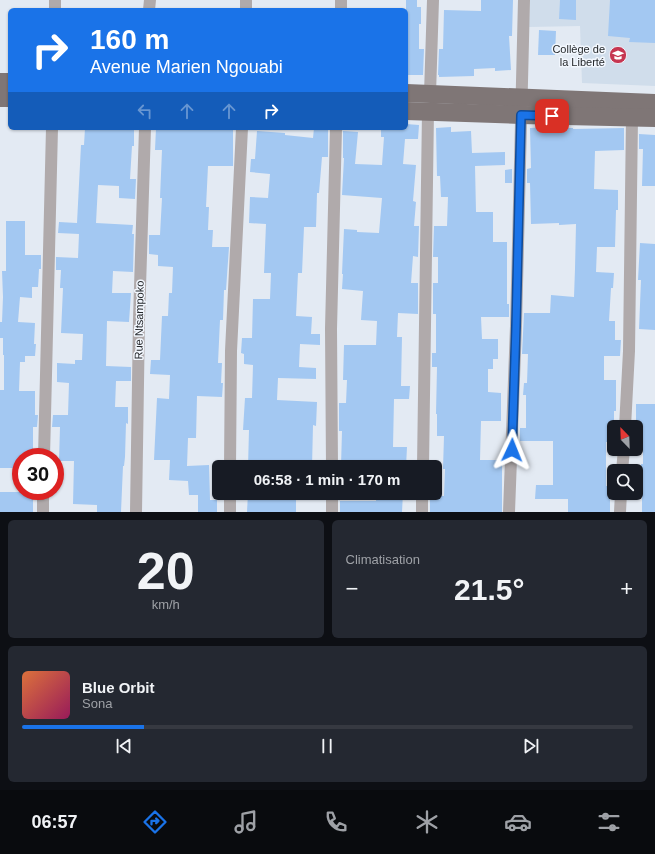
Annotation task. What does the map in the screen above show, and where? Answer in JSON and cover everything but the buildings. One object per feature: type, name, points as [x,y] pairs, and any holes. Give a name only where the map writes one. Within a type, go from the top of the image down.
[{"type":"main road","points":[[408,94],[429,103],[521,107],[655,118]]},
{"type":"main road","points":[[408,110],[429,103]]},
{"type":"main road","points":[[521,107],[655,103]]},
{"type":"street","points":[[422,460],[429,103],[433,0]]},
{"type":"street","points":[[510,512],[524,0]]},
{"type":"street","points":[[625,420],[629,351],[632,117]]},
{"type":"street","points":[[44,448],[52,130]]},
{"type":"street","name":"Rue Ntsampoko","points":[[136,512],[139,327],[145,130]]},
{"type":"street","points":[[230,460],[231,351],[242,130]]},
{"type":"street","points":[[332,460],[331,329],[336,130]]},
{"type":"street","points":[[43,500],[43,512]]},
{"type":"street","points":[[230,500],[230,512]]},
{"type":"street","points":[[332,500],[332,512]]},
{"type":"street","points":[[422,500],[422,512]]},
{"type":"street","points":[[620,512],[621,500]]},
{"type":"shaded area","name":"Collège de la Liberté","points":[[530,0],[655,0],[655,86],[582,83],[580,26],[529,27]]},
{"type":"place","name":"Collège de la Liberté","points":[[618,55]]},
{"type":"route","points":[[512,450],[521,115],[552,116]]}]
